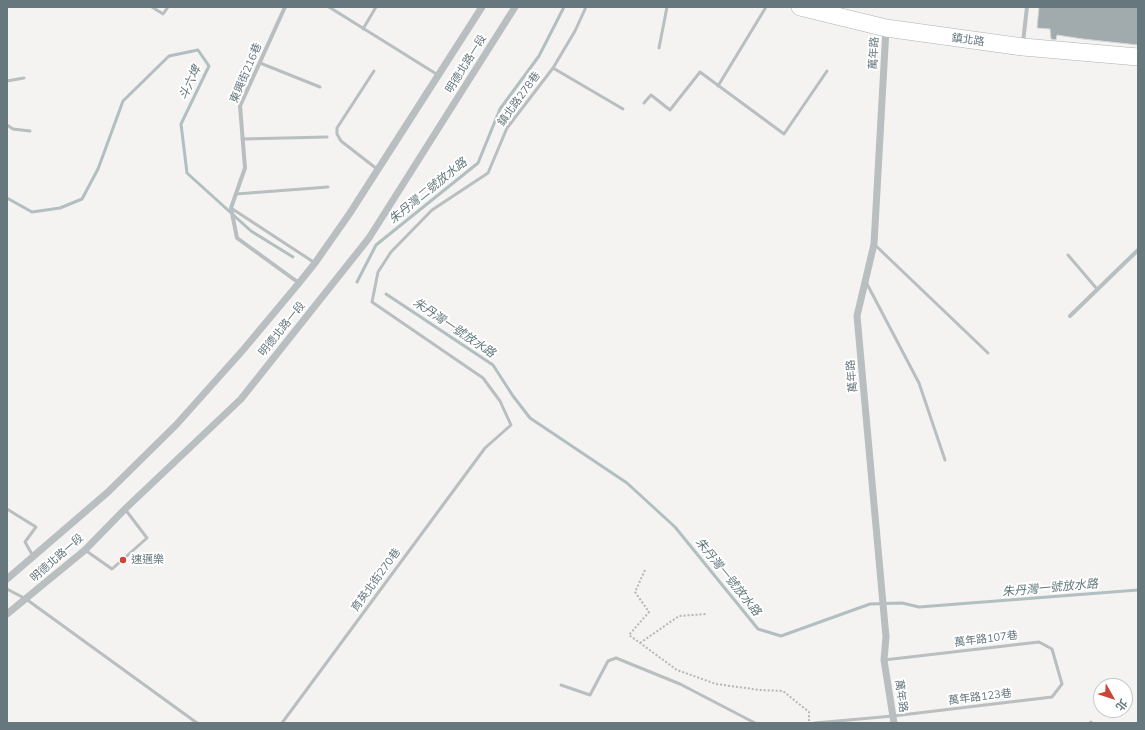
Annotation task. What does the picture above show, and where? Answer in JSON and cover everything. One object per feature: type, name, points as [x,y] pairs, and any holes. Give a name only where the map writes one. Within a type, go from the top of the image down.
[{"type":"main road","name":"鎮北路","points":[[800,7],[886,28],[1023,47],[1138,57]]},
{"type":"street","name":"東興街216巷","points":[[231,208],[245,168],[240,106],[285,7]]},
{"type":"street","name":"明德北路一段","points":[[7,579],[108,492],[176,425],[243,350],[299,283],[315,263],[378,170],[482,7]]},
{"type":"street","name":"明德北路一段","points":[[7,614],[85,550],[125,509],[241,398],[369,238],[515,7]]},
{"type":"street","points":[[1023,47],[1027,7]]},
{"type":"street","name":"萬年路","points":[[886,28],[874,244],[858,316],[886,637],[884,660],[893,720]]},
{"type":"street","points":[[231,208],[237,238],[299,283]]},
{"type":"street","points":[[1070,316],[1138,250]]},
{"type":"lane","points":[[152,7],[163,14],[168,7]]},
{"type":"lane","points":[[329,7],[438,75]]},
{"type":"lane","points":[[363,29],[376,7]]},
{"type":"lane","name":"鎮北路278巷","points":[[372,302],[378,272],[391,252],[432,210],[488,173],[506,128],[553,68],[575,31],[586,7]]},
{"type":"lane","points":[[659,48],[667,7]]},
{"type":"lane","points":[[718,86],[766,7]]},
{"type":"lane","points":[[260,63],[320,88]]},
{"type":"lane","points":[[553,68],[623,108]]},
{"type":"lane","points":[[374,71],[337,128],[337,134],[341,142],[378,170]]},
{"type":"lane","points":[[644,104],[651,95],[670,110],[700,72],[784,134],[827,71]]},
{"type":"lane","points":[[7,81],[24,78]]},
{"type":"lane","points":[[7,125],[13,129],[30,131]]},
{"type":"lane","points":[[242,139],[327,137]]},
{"type":"lane","points":[[236,194],[328,187]]},
{"type":"lane","points":[[231,208],[315,263]]},
{"type":"lane","points":[[874,244],[988,353]]},
{"type":"lane","points":[[1068,255],[1098,289]]},
{"type":"lane","points":[[865,281],[919,383],[945,460]]},
{"type":"lane","name":"育英北街270巷","points":[[282,723],[485,448],[511,425],[500,401],[483,378],[372,302]]},
{"type":"lane","points":[[7,509],[36,527],[25,542],[34,556]]},
{"type":"lane","points":[[85,550],[112,568],[147,538],[125,509]]},
{"type":"lane","points":[[7,589],[26,599],[197,723]]},
{"type":"lane","name":"萬年路107巷","points":[[884,660],[1039,642],[1052,649],[1062,684]]},
{"type":"lane","points":[[561,685],[590,695],[608,661],[616,658],[680,684],[756,723]]},
{"type":"lane","name":"萬年路123巷","points":[[815,723],[893,720],[1052,697],[1062,684]]},
{"type":"path","points":[[645,570],[635,592],[649,612],[629,635],[677,670],[716,684],[760,690],[783,691],[810,712],[809,723]]},
{"type":"path","points":[[640,643],[679,616],[706,614]]},
{"type":"building","points":[[1039,7],[1138,7],[1138,45],[1057,35],[1056,40],[1051,39],[1050,29],[1037,28]]},
{"type":"waterway","name":"朱丹灣二號放水路","points":[[357,282],[376,245],[478,163],[500,109],[539,56],[564,7]]},
{"type":"waterway","name":"斗六埤","points":[[7,198],[32,212],[60,208],[82,199],[98,169],[123,101],[169,56],[198,50],[209,66],[181,124],[187,173],[251,231],[293,257]]},
{"type":"waterway","name":"朱丹灣一號放水路","points":[[386,294],[493,365],[513,396],[530,418],[627,483],[675,527],[758,629],[781,636],[870,604],[902,603],[919,607],[1138,590]]},
{"type":"place","name":"速邁樂","points":[[123,560]]}]
